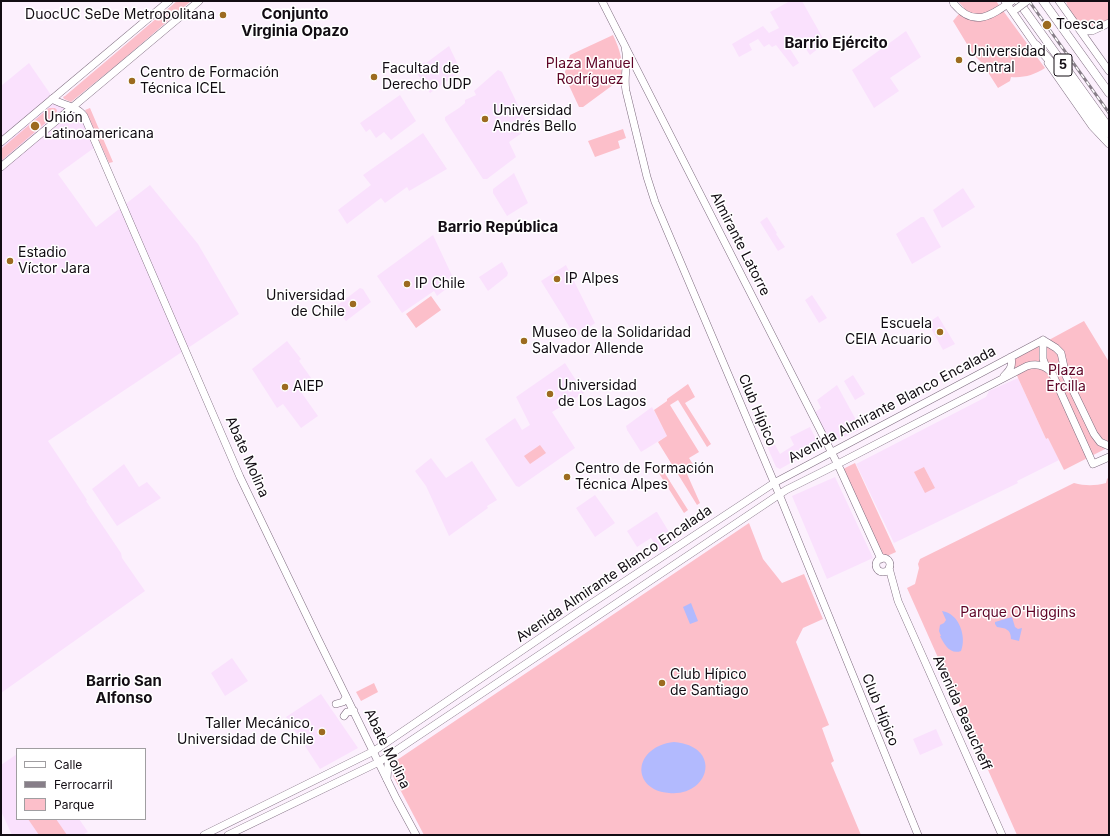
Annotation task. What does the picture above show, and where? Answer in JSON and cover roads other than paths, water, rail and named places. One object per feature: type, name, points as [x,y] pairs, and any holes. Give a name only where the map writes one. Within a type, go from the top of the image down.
[{"type":"highway","name":"5","points":[[1018,1],[1109,128]]},
{"type":"highway","name":"5","points":[[1043,1],[1109,93]]},
{"type":"highway","points":[[1036,45],[1064,77],[1102,128],[1109,134]]},
{"type":"main road","points":[[1,142],[169,1]]},
{"type":"main road","points":[[1,167],[199,1]]},
{"type":"main road","name":"Almirante Latorre","points":[[602,1],[831,453]]},
{"type":"main road","points":[[1014,11],[1027,1]]},
{"type":"main road","points":[[1059,1],[1109,71]]},
{"type":"main road","points":[[1063,1],[1066,11]]},
{"type":"main road","points":[[953,2],[960,10],[968,15],[982,18],[991,15],[1008,2],[1092,126],[1109,144]]},
{"type":"main road","points":[[1081,31],[1092,31],[1109,23]]},
{"type":"main road","name":"Almirante Latorre","points":[[625,47],[627,55],[625,79]]},
{"type":"main road","name":"Club Hípico","points":[[625,79],[626,91],[647,177],[655,202],[779,494],[918,835]]},
{"type":"main road","name":"Abate Molina","points":[[52,99],[79,110],[84,116],[240,477],[346,697],[416,835]]},
{"type":"main road","points":[[1043,340],[1043,359],[1046,367],[1054,376],[1093,464],[1109,457]]},
{"type":"main road","points":[[1043,340],[1056,348],[1061,354],[1065,373],[1094,434],[1100,442],[1109,446]]},
{"type":"main road","name":"Avenida Almirante Blanco Encalada","points":[[204,835],[374,751],[577,613],[774,483],[1043,340]]},
{"type":"main road","points":[[1000,380],[1011,368],[1011,357]]},
{"type":"main road","name":"Avenida Almirante Blanco Encalada","points":[[228,835],[379,762],[779,494],[1031,365],[1046,367]]},
{"type":"main road","points":[[831,453],[838,464],[881,559]]},
{"type":"main road","points":[[881,559],[887,560],[889,564],[889,568],[886,571],[881,572],[877,569],[876,564],[881,559]]},
{"type":"main road","name":"Avenida Beaucheff","points":[[889,568],[898,601]]},
{"type":"main road","name":"Avenida Beaucheff","points":[[881,572],[898,601],[1002,835]]},
{"type":"main road","points":[[478,681],[485,692]]},
{"type":"main road","points":[[336,704],[343,702],[346,697]]},
{"type":"main road","points":[[344,716],[347,712],[354,711]]},
{"type":"main road","points":[[387,779],[388,764],[393,753]]},
{"type":"water","points":[[691,603],[698,621],[690,624],[683,607]]},
{"type":"water","points":[[942,611],[953,616],[960,626],[963,639],[961,651],[957,652],[948,648],[940,636],[940,625],[946,620]]},
{"type":"water","points":[[1012,617],[1015,627],[1018,629],[1022,628],[1019,641],[1011,639],[1009,631],[997,627],[995,624],[995,622]]},
{"type":"water","points":[[674,742],[690,746],[700,752],[705,761],[705,770],[702,780],[694,787],[683,792],[669,793],[657,790],[648,784],[643,777],[642,768],[644,760],[650,752],[660,746]]},
{"type":"railway","points":[[1029,1],[1109,113]]},
{"type":"place","name":"DuocUC SeDe Metropolitana","points":[[223,15]]},
{"type":"place","name":"Toesca","points":[[1047,25]]},
{"type":"place","name":"Universidad Central","points":[[959,60]]},
{"type":"place","name":"Facultad de Derecho UDP","points":[[374,77]]},
{"type":"place","name":"Centro de Formación Técnica ICEL","points":[[132,81]]},
{"type":"place","name":"Universidad Andrés Bello","points":[[485,119]]},
{"type":"place","name":"Unión Latinoamericana","points":[[35,126]]},
{"type":"place","name":"Estadio Víctor Jara","points":[[10,261]]},
{"type":"place","name":"IP Alpes","points":[[557,279]]},
{"type":"place","name":"IP Chile","points":[[407,284]]},
{"type":"place","name":"Universidad de Chile","points":[[353,304]]},
{"type":"place","name":"Escuela CEIA Acuario","points":[[940,332]]},
{"type":"place","name":"Museo de la Solidaridad Salvador Allende","points":[[524,341]]},
{"type":"place","name":"AIEP","points":[[285,387]]},
{"type":"place","name":"Universidad de Los Lagos","points":[[550,394]]},
{"type":"place","name":"Centro de Formación Técnica Alpes","points":[[567,477]]},
{"type":"place","name":"Club Hípico de Santiago","points":[[662,683]]},
{"type":"place","name":"Taller Mecánico, Universidad de Chile","points":[[322,732]]},
{"type":"district","name":"Conjunto Virginia Opazo","points":[[295,22]]},
{"type":"district","name":"Barrio Ejército","points":[[836,43]]},
{"type":"district","name":"Barrio República","points":[[498,227]]},
{"type":"district","name":"Barrio San Alfonso","points":[[124,690]]},
{"type":"park label","name":"Plaza Manuel Rodríguez","points":[[590,72]]},
{"type":"park label","name":"Plaza Ercilla","points":[[1066,380]]},
{"type":"park label","name":"Parque O'Higgins","points":[[1018,613]]}]
